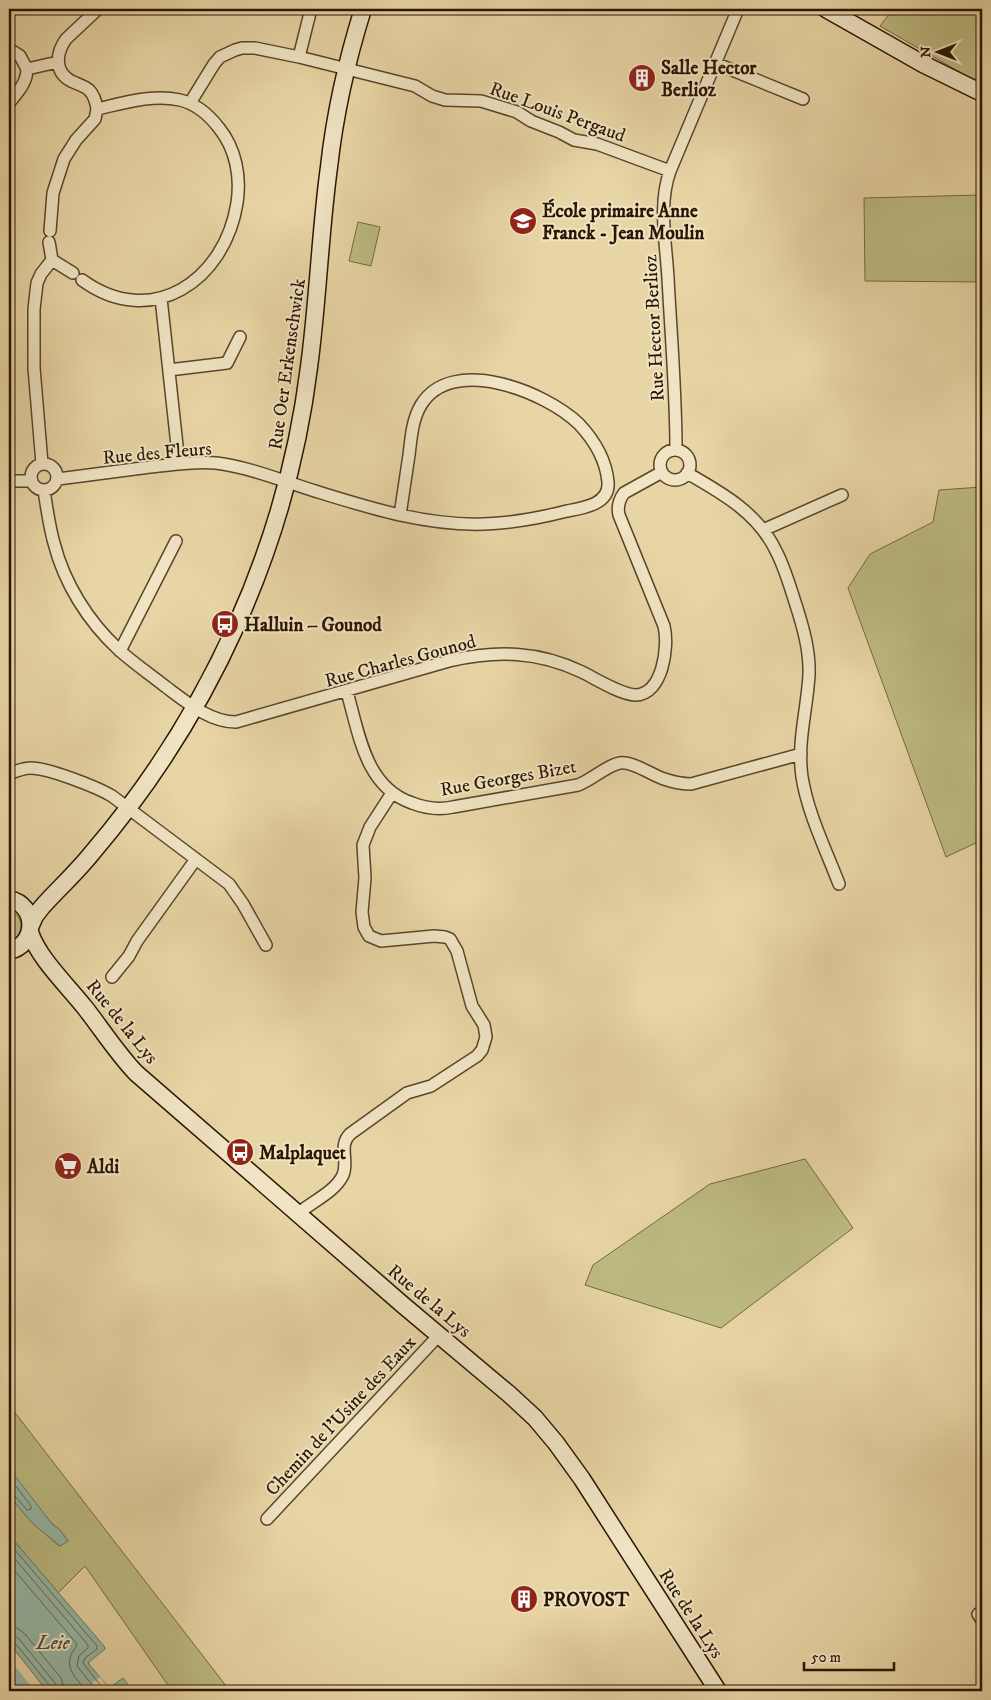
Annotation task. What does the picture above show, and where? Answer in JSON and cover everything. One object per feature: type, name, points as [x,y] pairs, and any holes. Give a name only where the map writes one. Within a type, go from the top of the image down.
[{"type":"street","points":[[42,464],[34,368],[34,310],[37,283],[41,274],[52,260],[49,236],[53,192],[64,159],[76,140],[92,124],[97,114],[94,96],[89,90],[64,76],[58,62],[58,56],[62,45],[98,9]]},
{"type":"street","points":[[299,58],[311,9]]},
{"type":"street","name":"Rue Oer Erkenschwick","points":[[9,952],[22,945],[37,913],[91,855],[172,746],[196,707],[231,639],[269,544],[287,482],[302,417],[329,167],[346,69],[363,9]]},
{"type":"street","name":"Rue Hector Berlioz","points":[[676,450],[675,401],[664,217],[666,188],[670,171],[738,9]]},
{"type":"street","points":[[826,9],[930,68],[982,101]]},
{"type":"street","name":"Rue Louis Pergaud","points":[[190,103],[214,64],[228,52],[242,48],[255,48],[414,86],[432,96],[445,100],[473,100],[514,111],[530,121],[574,140],[597,144],[670,171]]},
{"type":"street","points":[[9,49],[20,56],[27,69],[27,76],[24,82],[9,103]]},
{"type":"street","points":[[27,69],[58,62]]},
{"type":"street","points":[[715,64],[803,99]]},
{"type":"street","points":[[930,68],[982,92]]},
{"type":"street","points":[[52,260],[78,276],[94,289],[113,297],[147,301],[161,298],[191,282],[210,267],[230,233],[238,196],[236,163],[226,138],[209,116],[190,103],[159,98],[97,108]]},
{"type":"street","points":[[161,298],[179,464]]},
{"type":"street","points":[[169,370],[227,363],[240,336]]},
{"type":"street","points":[[287,482],[400,515],[468,524],[522,521],[586,506],[602,499],[608,486],[604,466],[594,442],[577,422],[565,413],[510,387],[481,380],[457,380],[437,388],[422,403],[417,412],[400,515]]},
{"type":"street","points":[[676,450],[683,452],[688,457],[690,464],[687,473],[682,478],[676,480],[669,478],[662,472],[660,463],[662,457],[667,452],[676,450]]},
{"type":"street","name":"Rue des Fleurs","points":[[58,479],[206,462],[245,469],[287,482]]},
{"type":"street","points":[[42,464],[50,465],[56,471],[58,479],[54,486],[44,491],[36,488],[32,481],[32,473],[42,464]]},
{"type":"street","name":"Rue Charles Gounod","points":[[44,491],[54,543],[68,581],[98,626],[120,651],[176,694],[220,719],[236,722],[467,657],[508,654],[530,655],[557,661],[629,694],[641,694],[652,686],[661,670],[665,658],[667,636],[618,509],[624,493],[662,472]]},
{"type":"street","points":[[687,473],[725,495],[739,506],[762,530],[776,550],[782,565],[797,609],[807,647],[809,675],[801,754],[806,793],[840,884]]},
{"type":"street","points":[[9,481],[32,481]]},
{"type":"street","points":[[762,530],[842,495]]},
{"type":"street","points":[[120,651],[176,541]]},
{"type":"street","name":"Rue Georges Bizet","points":[[347,692],[370,766],[377,779],[392,793],[408,802],[423,807],[449,808],[578,785],[594,778],[613,765],[623,763],[663,779],[681,784],[691,784],[801,754]]},
{"type":"street","points":[[9,774],[26,768],[41,769],[102,790],[112,796],[232,888],[266,945]]},
{"type":"street","points":[[299,1213],[330,1190],[342,1175],[345,1166],[344,1143],[350,1134],[407,1094],[431,1086],[473,1058],[482,1050],[485,1042],[486,1033],[484,1025],[472,1006],[452,941],[445,936],[438,936],[384,941],[372,937],[365,930],[362,920],[365,887],[364,842],[370,827],[392,793]]},
{"type":"street","points":[[112,976],[129,956],[137,941],[196,859]]},
{"type":"street","name":"Rue Oer Erkenschwick","points":[[11,900],[26,899],[40,895],[69,877]]},
{"type":"street","name":"Rue de la Lys","points":[[11,900],[26,910],[37,946],[119,1055],[136,1072],[403,1305],[440,1334],[523,1406],[556,1443],[582,1479],[718,1691]]},
{"type":"street","name":"Rue de la Lys","points":[[9,952],[34,961],[66,984]]},
{"type":"street","name":"Chemin de l'Usine des Eaux","points":[[266,1519],[440,1334]]},
{"type":"shaded area","points":[[893,9],[982,9],[982,85],[880,26]]},
{"type":"shaded area","points":[[979,195],[982,282],[865,281],[864,198]]},
{"type":"shaded area","points":[[358,222],[380,227],[371,266],[349,261]]},
{"type":"shaded area","points":[[982,487],[982,840],[946,857],[848,588],[870,554],[933,522],[939,490]]},
{"type":"shaded area","points":[[9,910],[18,917],[21,926],[18,935],[9,942]]},
{"type":"shaded area","points":[[805,1159],[853,1228],[721,1328],[585,1285],[593,1265],[710,1184]]},
{"type":"shaded area","points":[[9,1405],[230,1691],[172,1691],[85,1566],[58,1593],[9,1535],[9,1496],[33,1523],[59,1546],[68,1541],[21,1486],[9,1468]]},
{"type":"water","points":[[9,1468],[52,1524],[60,1530],[68,1541],[60,1546],[33,1524],[9,1496]]},
{"type":"water","name":"Leie","points":[[9,1535],[104,1646],[105,1649],[88,1663],[109,1688],[123,1678],[133,1691],[47,1691],[9,1643]]},
{"type":"water","points":[[9,1657],[37,1691],[9,1691]]},
{"type":"pier","points":[[9,1655],[39,1691],[35,1691],[9,1659]]},
{"type":"pier","points":[[100,1677],[107,1686],[100,1691],[83,1691]]},
{"type":"place","name":"Salle Hector Berlioz","points":[[642,78]]},
{"type":"place","name":"École primaire Anne Franck - Jean Moulin","points":[[523,221]]},
{"type":"place","name":"Halluin – Gounod","points":[[225,624]]},
{"type":"place","name":"Malplaquet","points":[[240,1152]]},
{"type":"place","name":"Aldi","points":[[68,1166]]},
{"type":"place","name":"PROVOST","points":[[524,1599]]}]
